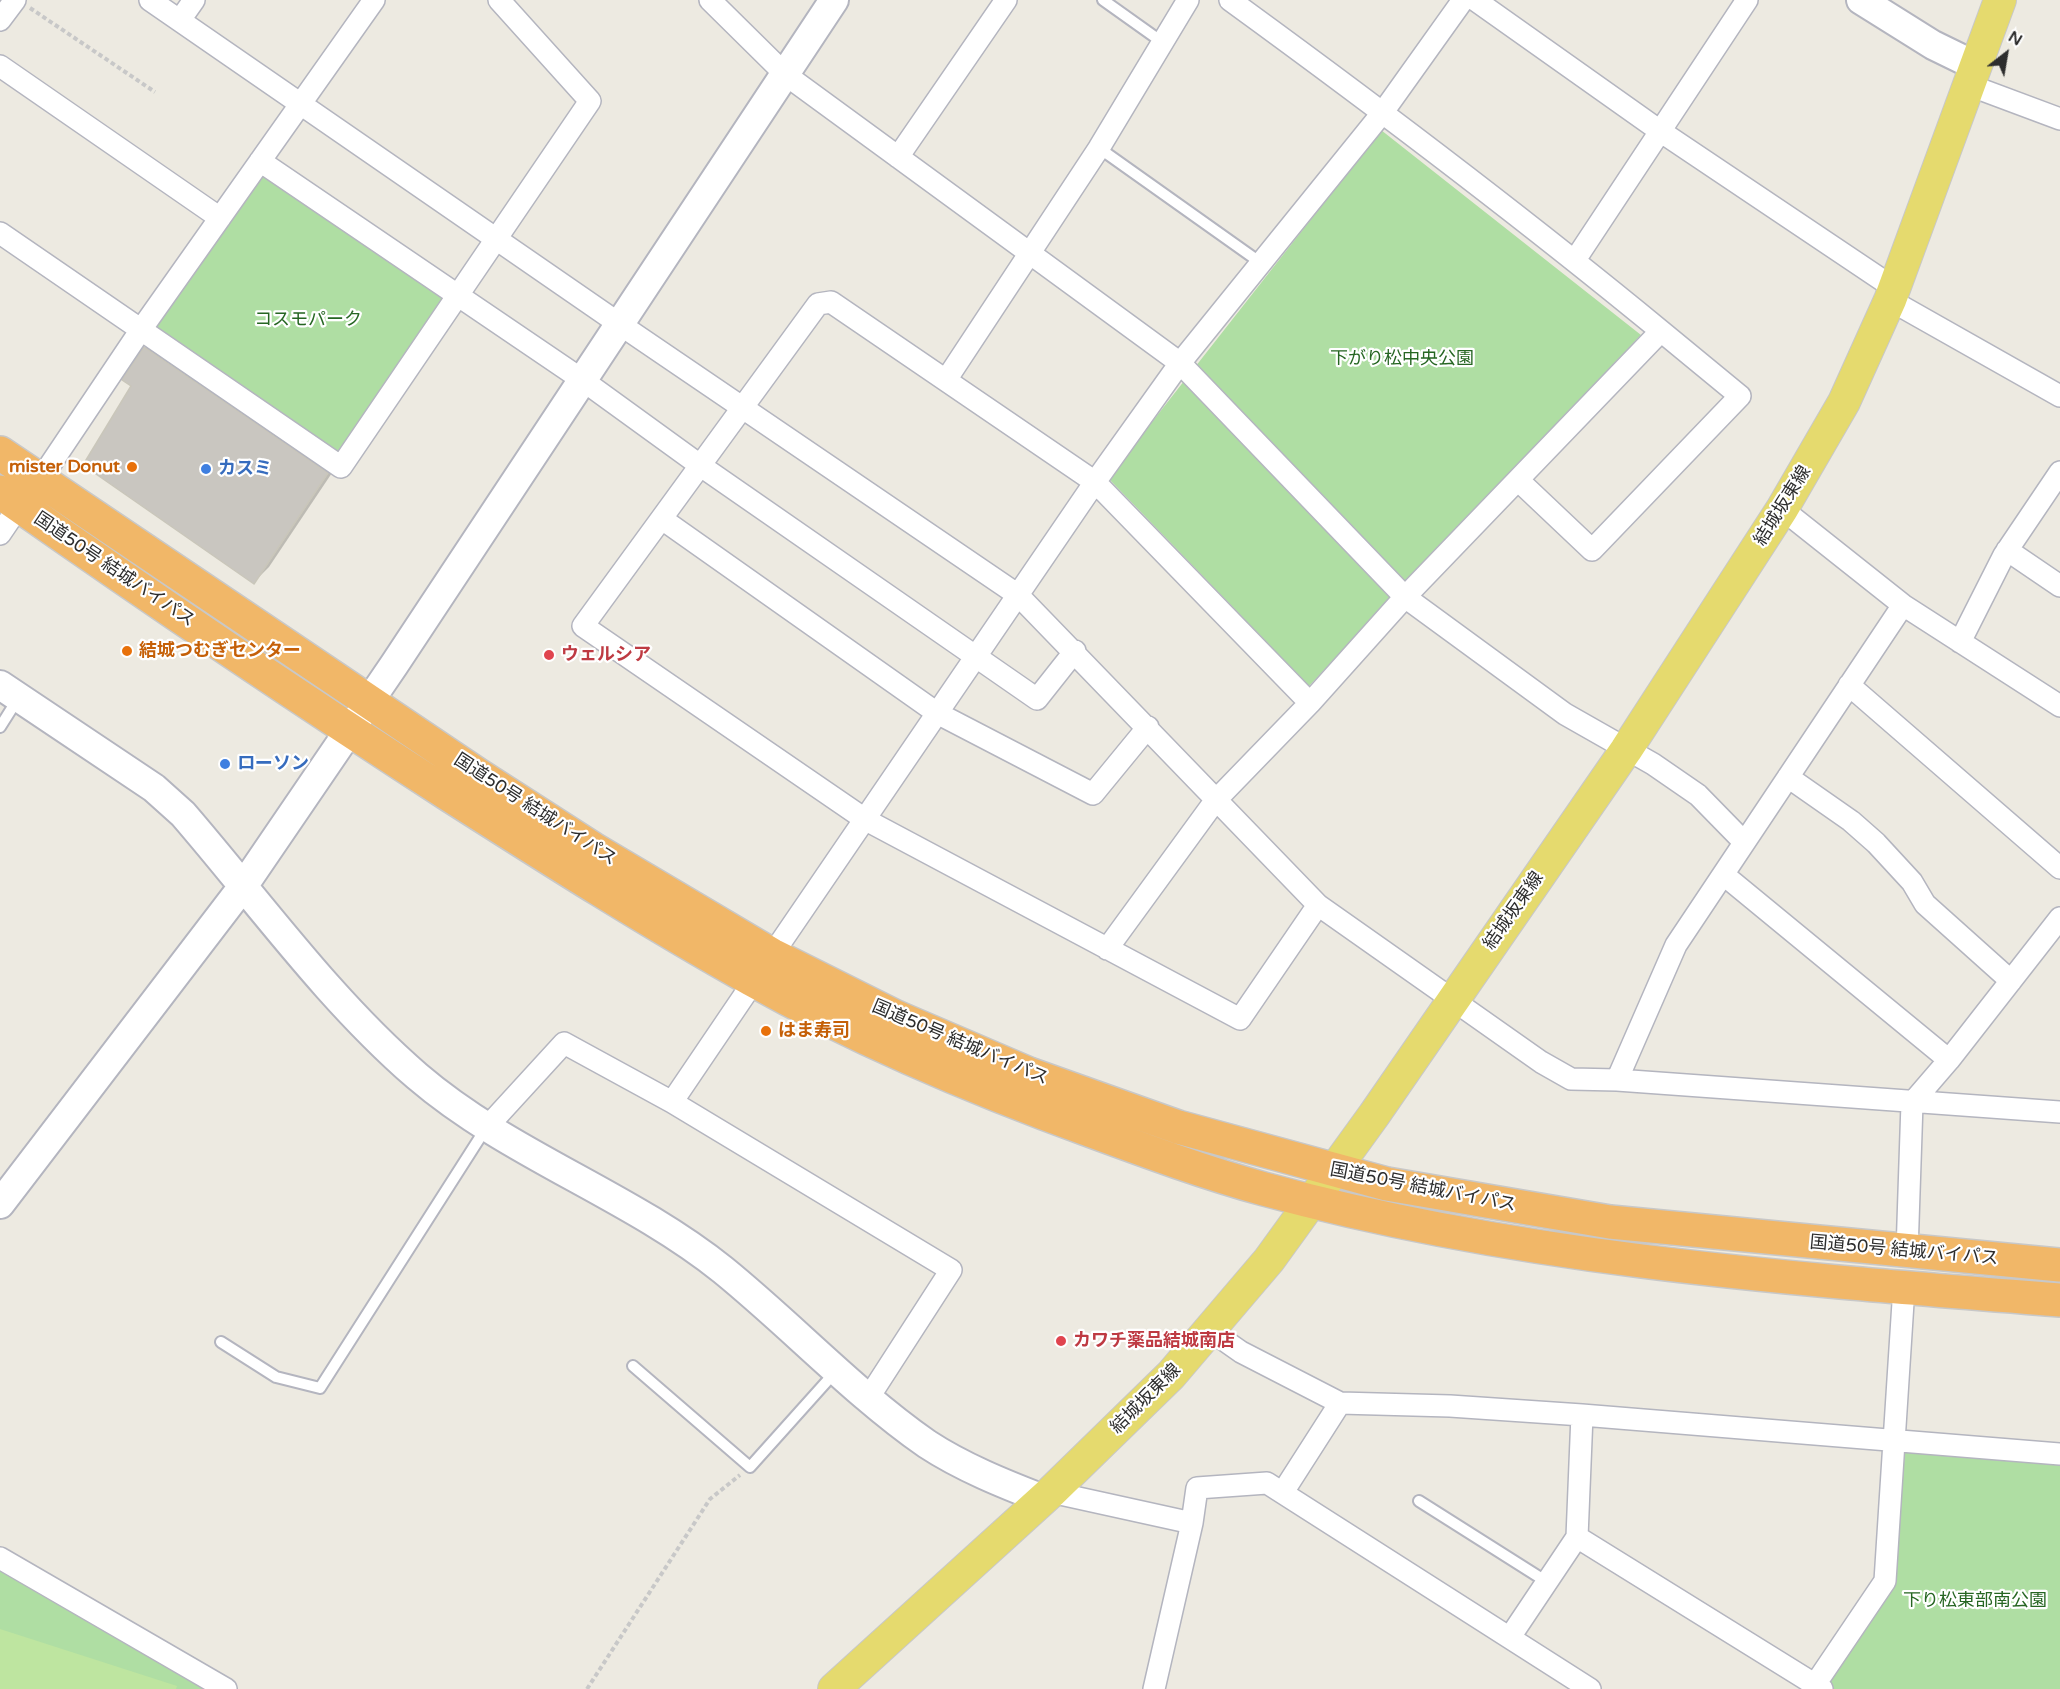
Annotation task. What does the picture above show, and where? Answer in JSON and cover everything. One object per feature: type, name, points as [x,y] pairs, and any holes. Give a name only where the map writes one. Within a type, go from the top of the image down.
[{"type":"highway","name":"国道50号 結城バイパス","points":[[0,453],[369,702],[593,849],[763,968],[880,1045],[1017,1104],[1161,1157],[1313,1202],[1472,1236],[1694,1268],[2060,1300]]},
{"type":"highway","name":"国道50号 結城バイパス","points":[[10,499],[350,731],[601,892],[763,968],[896,1017],[1029,1074],[1178,1127],[1334,1171],[1398,1186],[1611,1222],[2060,1265]]},
{"type":"main road","name":"結城坂東線","points":[[834,1689],[1047,1495],[1171,1375],[1211,1331],[1313,1202],[1626,750],[1782,509],[1844,402],[1892,294],[2000,0]]},
{"type":"street","points":[[150,0],[618,323],[1018,595],[1075,651],[1215,801],[1318,905],[1541,1062],[1571,1079],[1617,1080],[2060,1112]]},
{"type":"street","points":[[180,20],[194,0]]},
{"type":"street","points":[[40,480],[140,331],[374,0]]},
{"type":"street","points":[[0,233],[140,331],[342,467],[590,101],[499,0]]},
{"type":"street","points":[[710,0],[786,75],[1180,363],[1405,597],[1565,714],[1653,764],[1698,795],[1744,842]]},
{"type":"street","points":[[0,1204],[244,885],[350,731],[834,0]]},
{"type":"street","points":[[898,157],[1006,0]]},
{"type":"street","points":[[946,381],[1099,148],[1188,0]]},
{"type":"street","points":[[1230,0],[1383,112],[1575,260],[1740,396],[1592,550],[1518,480]]},
{"type":"street","points":[[672,1102],[1095,482],[1180,363],[1383,112],[1463,0]]},
{"type":"street","points":[[1475,0],[1892,294],[2060,396]]},
{"type":"street","points":[[1575,260],[1747,0]]},
{"type":"street","points":[[1861,0],[1933,45],[1973,75],[2060,119]]},
{"type":"street","points":[[0,20],[20,2]]},
{"type":"street","points":[[0,66],[220,218]]},
{"type":"street","points":[[260,161],[581,379],[701,466],[977,655],[1037,699],[1075,651]]},
{"type":"street","points":[[1310,703],[1095,482],[831,302],[818,304],[583,626],[866,820],[1240,1020],[1318,905]]},
{"type":"street","points":[[1107,949],[1215,801],[1310,703],[1405,597],[1661,332]]},
{"type":"street","points":[[1959,642],[2007,550],[2060,472]]},
{"type":"street","points":[[0,534],[10,499]]},
{"type":"street","points":[[1782,509],[1903,605],[2060,706]]},
{"type":"street","points":[[662,519],[938,713],[1093,794],[1148,727]]},
{"type":"street","points":[[2007,550],[2060,586]]},
{"type":"street","points":[[1617,1080],[1677,945],[1903,605]]},
{"type":"street","points":[[1849,685],[2060,868]]},
{"type":"street","points":[[10,691],[154,788],[183,814],[244,885],[305,963],[341,1002],[417,1076],[488,1125],[621,1201],[678,1237],[723,1270],[837,1370],[930,1446],[992,1478],[1047,1495],[1192,1523]]},
{"type":"street","points":[[1788,777],[1851,821],[1876,843],[1912,882],[1925,904],[2011,981]]},
{"type":"street","points":[[1724,875],[1949,1060]]},
{"type":"street","points":[[1907,1252],[1912,1103],[1949,1060],[2060,918]]},
{"type":"street","points":[[488,1125],[564,1043],[672,1102],[951,1270],[869,1397]]},
{"type":"street","points":[[1577,1537],[1817,1687],[1885,1581],[1892,1439],[1904,1287]]},
{"type":"street","points":[[1211,1331],[1241,1352],[1340,1403],[1450,1406],[1582,1415],[2060,1454]]},
{"type":"street","points":[[1283,1492],[1340,1403]]},
{"type":"street","points":[[1510,1637],[1577,1537],[1582,1415]]},
{"type":"street","points":[[1154,1689],[1192,1523],[1197,1488],[1267,1483],[1590,1689]]},
{"type":"street","points":[[0,1558],[226,1689]]},
{"type":"lane","points":[[1103,0],[1162,42]]},
{"type":"lane","points":[[1099,148],[1261,263]]},
{"type":"lane","points":[[0,727],[10,691]]},
{"type":"lane","points":[[221,1342],[276,1377],[320,1388],[488,1125]]},
{"type":"lane","points":[[633,1366],[750,1467],[837,1370]]},
{"type":"lane","points":[[1419,1501],[1547,1582]]},
{"type":"path","points":[[20,2],[155,92]]},
{"type":"path","points":[[587,1689],[710,1499],[750,1467]]},
{"type":"green space","name":"下がり松中央公園","points":[[1381,130],[1641,335],[1309,686],[1108,478]]},
{"type":"green space","name":"コスモパーク","points":[[262,170],[449,298],[341,462],[149,330]]},
{"type":"green space","name":"下り松東部南公園","points":[[1899,1447],[2060,1461],[2060,1689],[1834,1689],[1827,1685],[1892,1581]]},
{"type":"green space","points":[[0,1565],[215,1689],[0,1689]]},
{"type":"green space","points":[[0,1629],[177,1686],[176,1689],[0,1689]]},
{"type":"building","name":"カスミ","points":[[144,347],[328,473],[254,584],[83,465],[131,386],[122,380]]},
{"type":"place","name":"mister Donut","points":[[132,467]]},
{"type":"place","name":"カスミ","points":[[206,469]]},
{"type":"place","name":"結城つむぎセンター","points":[[127,651]]},
{"type":"place","name":"ウェルシア","points":[[549,655]]},
{"type":"place","name":"ローソン","points":[[225,764]]},
{"type":"place","name":"はま寿司","points":[[766,1031]]},
{"type":"place","name":"カワチ薬品結城南店","points":[[1061,1341]]}]
